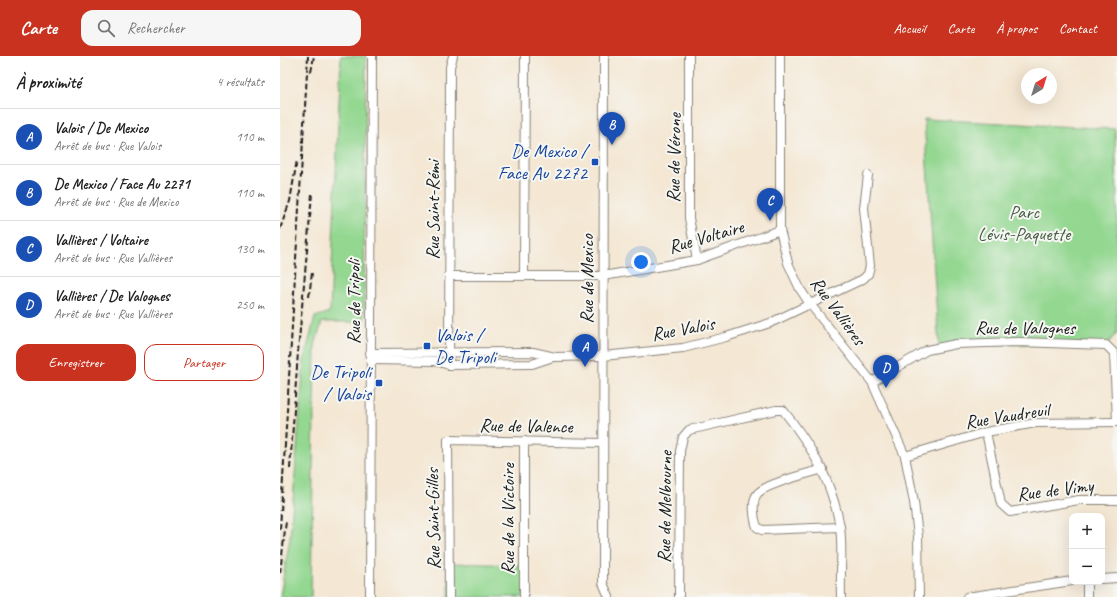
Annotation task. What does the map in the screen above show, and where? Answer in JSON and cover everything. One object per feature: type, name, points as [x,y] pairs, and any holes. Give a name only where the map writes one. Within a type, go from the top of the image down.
[{"type":"street","name":"Rue de Tripoli","points":[[370,597],[372,56]]},
{"type":"street","name":"Rue Saint-Rémi","points":[[449,365],[450,67],[453,56]]},
{"type":"street","points":[[524,276],[525,56]]},
{"type":"street","name":"Rue de Mexico","points":[[604,56],[603,583],[609,597]]},
{"type":"street","name":"Rue de Vérone","points":[[689,56],[689,218],[697,260]]},
{"type":"street","name":"Rue Vallières","points":[[780,56],[780,230],[788,263],[800,289],[810,304],[872,382],[904,456],[914,502],[918,536],[919,597]]},
{"type":"street","name":"Rue Valois","points":[[370,356],[449,352],[533,352],[555,357],[603,356],[683,348],[726,337],[770,323],[863,280],[868,274],[870,266],[864,208],[868,175]]},
{"type":"street","name":"Rue Voltaire","points":[[449,276],[604,276],[697,260],[780,230]]},
{"type":"street","name":"Rue de Valognes","points":[[872,382],[927,350],[956,344],[1018,342],[1106,345],[1114,353],[1117,422]]},
{"type":"street","name":"Rue Valois","points":[[370,356],[435,361],[449,365],[532,364],[555,357]]},
{"type":"street","name":"Rue de Melbourne","points":[[678,597],[680,451],[683,437],[689,430],[776,410],[783,410],[803,435],[828,480],[840,527],[841,597]]},
{"type":"street","name":"Rue Vaudreuil","points":[[904,456],[986,432],[1036,423],[1117,422]]},
{"type":"street","name":"Rue de Vimy","points":[[986,432],[1001,504],[1010,512],[1079,500],[1117,500]]},
{"type":"street","name":"Rue de Valence","points":[[448,440],[603,443]]},
{"type":"street","name":"Rue Saint-Gilles","points":[[448,440],[449,597]]},
{"type":"street","name":"Rue de la Victoire","points":[[524,442],[524,597]]},
{"type":"street","points":[[823,469],[766,488],[757,494],[754,499],[754,521],[757,527],[762,530],[840,527]]},
{"type":"street","points":[[1105,579],[1117,578]]},
{"type":"street","points":[[967,597],[1008,593],[1069,582]]},
{"type":"street","points":[[1087,585],[1087,597]]},
{"type":"green space","points":[[341,56],[366,56],[364,322],[322,322],[315,345],[311,597],[280,597],[290,538],[304,360],[315,317],[330,312]]},
{"type":"green space","name":"Parc Lévis-Paquette","points":[[924,119],[1115,129],[1117,198],[1117,333],[1106,345],[956,344],[939,348]]},
{"type":"green space","points":[[449,563],[525,565],[524,597],[449,597]]},
{"type":"railway","points":[[280,529],[308,56]]},
{"type":"railway","points":[[311,72],[314,56]]},
{"type":"railway","points":[[280,229],[290,201],[297,160]]},
{"type":"railway","points":[[290,469],[298,352],[312,194]]},
{"type":"railway","points":[[309,297],[312,273]]},
{"type":"railway","points":[[280,573],[286,521]]},
{"type":"place","name":"De Mexico / Face Au 2271","points":[[612,145]]},
{"type":"place","name":"De Mexico / Face Au 2272","points":[[595,162]]},
{"type":"place","name":"Vallières / Voltaire","points":[[770,221]]},
{"type":"place","name":"Valois / De Tripoli","points":[[427,346]]},
{"type":"place","name":"Valois / De Mexico","points":[[585,367]]},
{"type":"place","name":"De Tripoli / Valois","points":[[379,383]]},
{"type":"place","name":"Vallières / De Valognes","points":[[886,388]]}]
